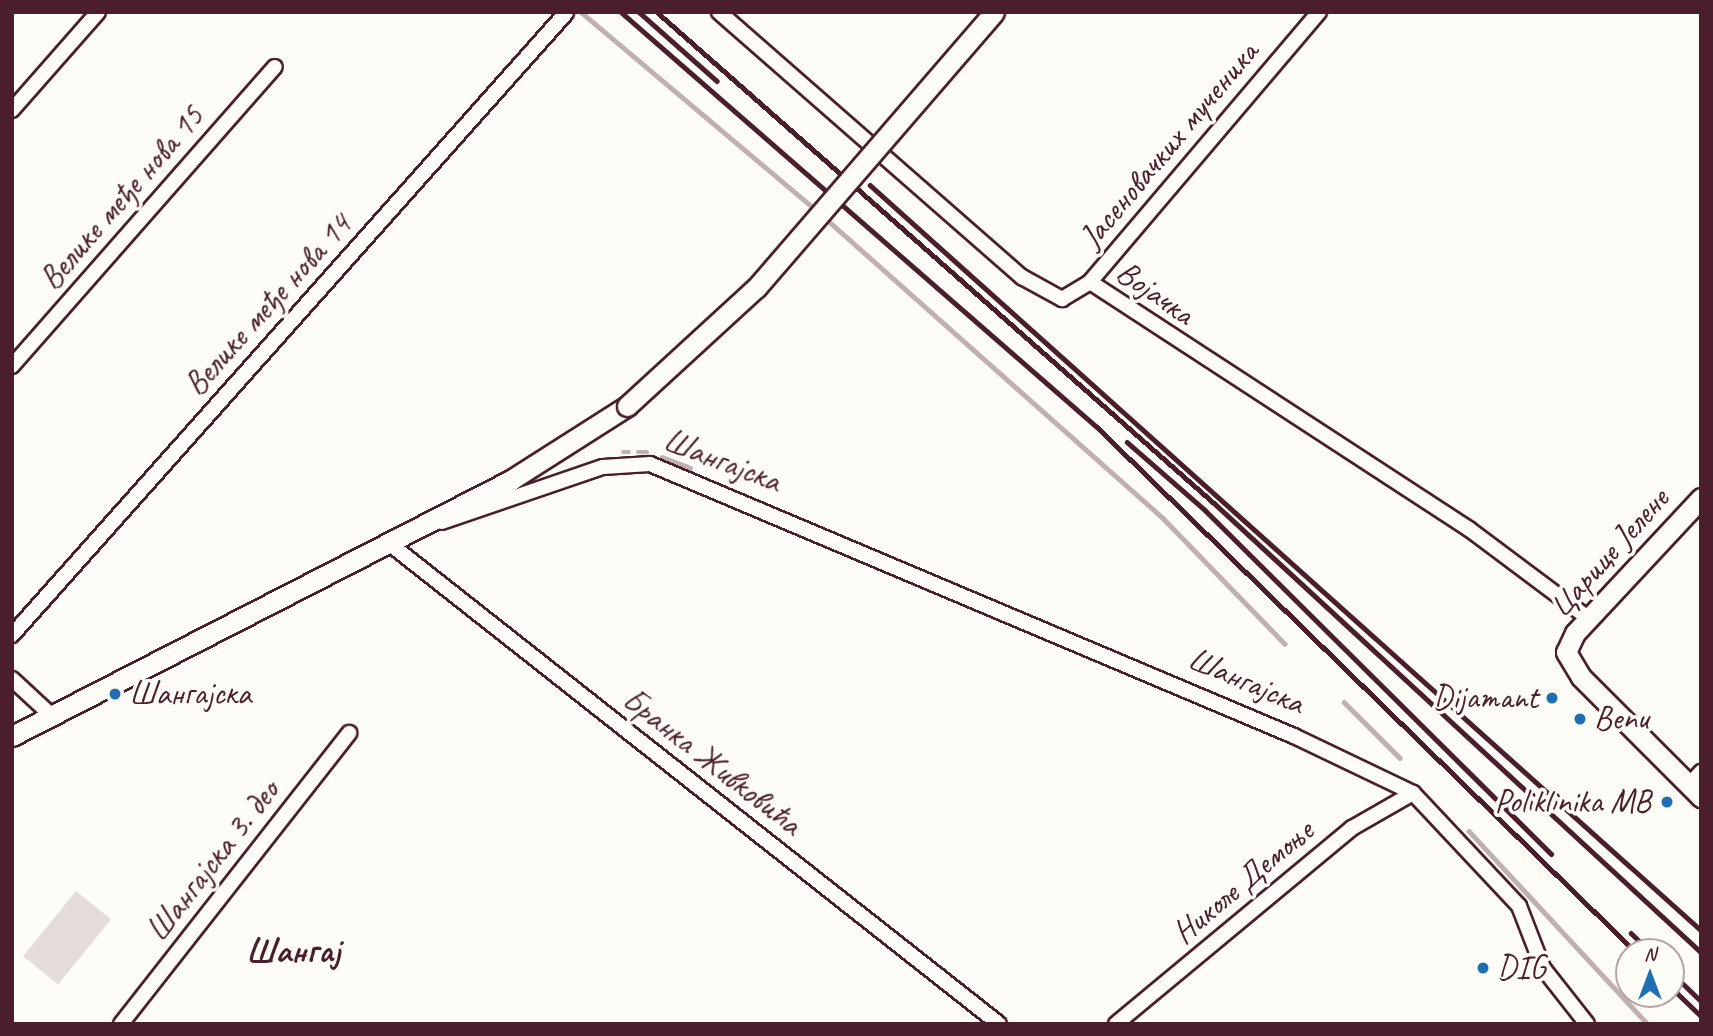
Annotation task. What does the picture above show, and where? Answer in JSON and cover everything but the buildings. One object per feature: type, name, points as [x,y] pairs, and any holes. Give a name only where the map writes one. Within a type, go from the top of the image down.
[{"type":"main road","points":[[426,526],[564,450],[627,406],[756,288],[994,12]]},
{"type":"main road","name":"Царице Јелене","points":[[1697,784],[1581,677],[1566,652],[1588,618],[1701,498]]},
{"type":"main road","name":"Шангајска","points":[[12,736],[426,526]]},
{"type":"street","points":[[12,110],[98,12]]},
{"type":"street","name":"Војачка","points":[[719,12],[1041,290],[1067,298],[1090,282],[1468,529],[1588,618]]},
{"type":"street","name":"Јасеновачких мученика","points":[[1090,282],[1319,12]]},
{"type":"street","name":"Велике међе нова 14","points":[[12,635],[566,13]]},
{"type":"street","name":"Велике међе нова 15","points":[[12,366],[275,67]]},
{"type":"street","name":"Шангајска","points":[[426,526],[603,467],[650,464],[1282,731],[1413,793]]},
{"type":"street","name":"Бранка Живковића","points":[[390,544],[999,1024]]},
{"type":"street","points":[[12,679],[52,716]]},
{"type":"street","name":"Шангајска 3. део","points":[[121,1024],[349,733]]},
{"type":"street","points":[[1413,793],[1520,906],[1543,968],[1587,1024]]},
{"type":"street","name":"Николе Демоње","points":[[1116,1024],[1352,828],[1413,793]]},
{"type":"shaded area","points":[[76,891],[111,919],[58,985],[23,956]]},
{"type":"waterway","points":[[581,12],[817,211]]},
{"type":"waterway","points":[[824,217],[1163,518],[1285,644]]},
{"type":"waterway","points":[[623,452],[629,452]]},
{"type":"waterway","points":[[638,452],[647,452]]},
{"type":"waterway","points":[[662,457],[690,468]]},
{"type":"waterway","points":[[1344,702],[1400,758]]},
{"type":"waterway","points":[[1469,831],[1648,1024]]},
{"type":"railway","points":[[621,12],[1097,427],[1622,938]]},
{"type":"railway","points":[[639,12],[717,81]]},
{"type":"railway","points":[[657,12],[1214,503],[1701,952]]},
{"type":"railway","points":[[870,185],[1701,930]]},
{"type":"railway","points":[[1127,442],[1205,510],[1551,854]]},
{"type":"railway","points":[[1631,933],[1636,938]]},
{"type":"railway","points":[[1685,986],[1701,1001]]},
{"type":"railway","points":[[1685,1001],[1701,1016]]},
{"type":"place","name":"Шангајска","points":[[115,694]]},
{"type":"place","name":"Dijamant","points":[[1552,698]]},
{"type":"place","name":"Benu","points":[[1580,719]]},
{"type":"place","name":"Poliklinika MB","points":[[1667,802]]},
{"type":"place","name":"DIG","points":[[1483,968]]},
{"type":"district","name":"Шангај","points":[[293,951]]}]
